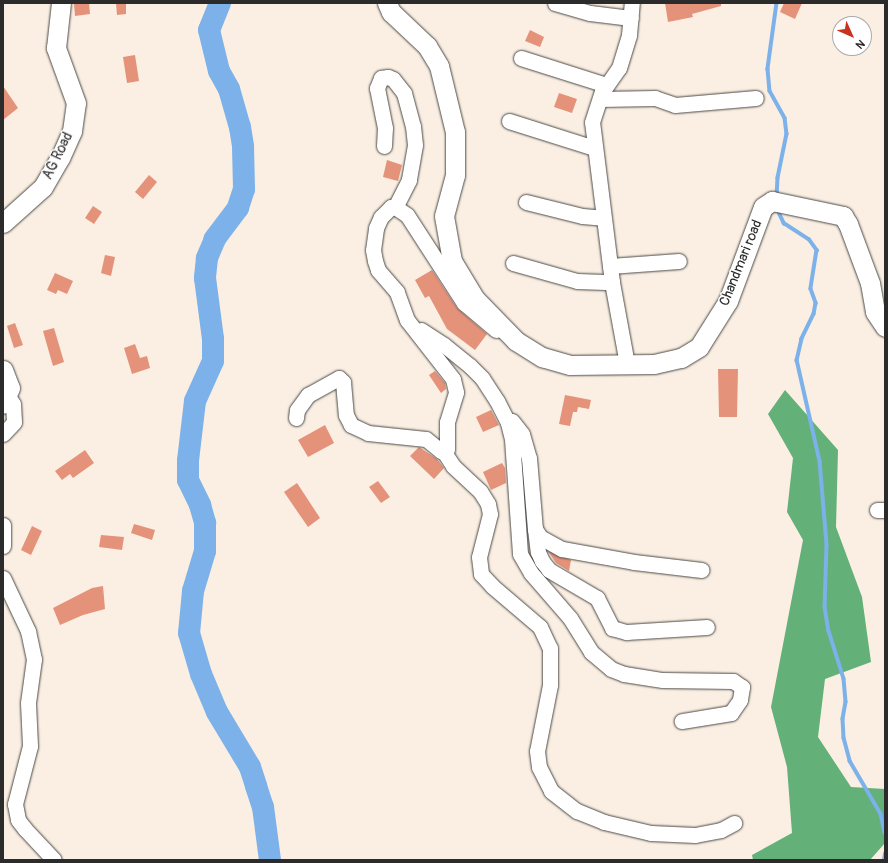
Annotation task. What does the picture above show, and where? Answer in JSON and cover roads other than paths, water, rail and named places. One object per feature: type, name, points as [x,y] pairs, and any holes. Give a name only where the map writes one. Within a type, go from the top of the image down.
[{"type":"main road","name":"AG Road","points":[[3,223],[43,187],[60,158],[72,131],[76,103],[56,48],[61,3]]},
{"type":"main road","name":"Chandmari road","points":[[387,3],[391,12],[427,46],[439,66],[455,132],[455,174],[444,216],[452,261],[475,299],[516,341],[542,357],[570,365],[654,364],[682,358],[699,347],[728,301],[763,207],[772,201],[843,216],[848,224],[870,283],[875,312],[885,327]]},
{"type":"main road","points":[[3,370],[10,388],[6,400]]},
{"type":"street","points":[[555,3],[590,14],[631,18]]},
{"type":"street","points":[[626,364],[603,218],[592,122],[603,92],[619,68],[630,35],[632,3]]},
{"type":"street","points":[[520,58],[603,92],[655,98],[675,105],[756,98]]},
{"type":"street","points":[[384,146],[385,128],[377,88],[381,78],[388,77],[393,79],[404,93],[413,126],[415,145],[409,180],[395,207],[386,211],[381,216],[374,234],[373,250],[378,270],[398,292],[407,320],[448,369],[456,385],[447,422],[449,443],[444,452]]},
{"type":"street","points":[[509,121],[594,148]]},
{"type":"street","points":[[526,202],[582,216],[603,218]]},
{"type":"street","points":[[395,207],[407,215],[418,228],[434,259],[464,303],[488,324],[516,341]]},
{"type":"street","points":[[610,266],[679,261]]},
{"type":"street","points":[[513,263],[576,281],[612,282]]},
{"type":"street","points":[[412,325],[460,357],[482,378],[522,434],[529,458],[534,529],[538,552],[542,561],[549,570],[597,598],[612,628],[626,632],[707,626]]},
{"type":"street","points":[[296,418],[297,410],[308,395],[339,378],[342,382],[346,415],[351,425],[368,433],[426,439],[444,452],[453,466],[480,491],[488,504],[490,514],[479,557],[481,574],[492,586],[540,627],[550,648],[550,685],[537,751],[541,773],[551,791],[577,811],[604,822],[651,833],[695,835],[721,830],[734,823]]},
{"type":"street","points":[[3,434],[14,422],[13,404],[6,400]]},
{"type":"street","points":[[497,400],[508,423],[512,439],[520,554],[531,573],[567,612],[591,652],[611,669],[624,674],[663,680],[733,681],[742,687],[740,700],[731,712],[682,721]]},
{"type":"street","points":[[3,525],[3,546]]},
{"type":"street","points":[[534,529],[544,540],[562,549],[634,562],[702,570]]},
{"type":"street","points":[[3,578],[28,631],[34,659],[28,703],[30,746],[15,804],[18,820],[54,860]]},
{"type":"waterway","points":[[220,3],[209,30],[219,71],[229,89],[240,127],[243,147],[244,189],[238,208],[215,239],[207,258],[205,278],[213,339],[213,361],[195,401],[188,461],[188,480],[200,505],[205,523],[205,551],[193,591],[189,633],[201,674],[217,712],[250,767],[263,807],[270,860]]},
{"type":"waterway","points":[[777,3],[768,69],[770,91],[785,118],[787,134],[778,178],[777,196]]},
{"type":"waterway","points":[[777,208],[784,223],[809,239],[817,250],[811,289],[816,303],[814,314],[802,339],[797,360],[820,461],[827,545],[825,607],[829,631],[844,679],[846,702],[843,719],[844,738],[850,761],[881,814],[885,833]]},
{"type":"waterway","points":[[884,860],[885,854]]}]
